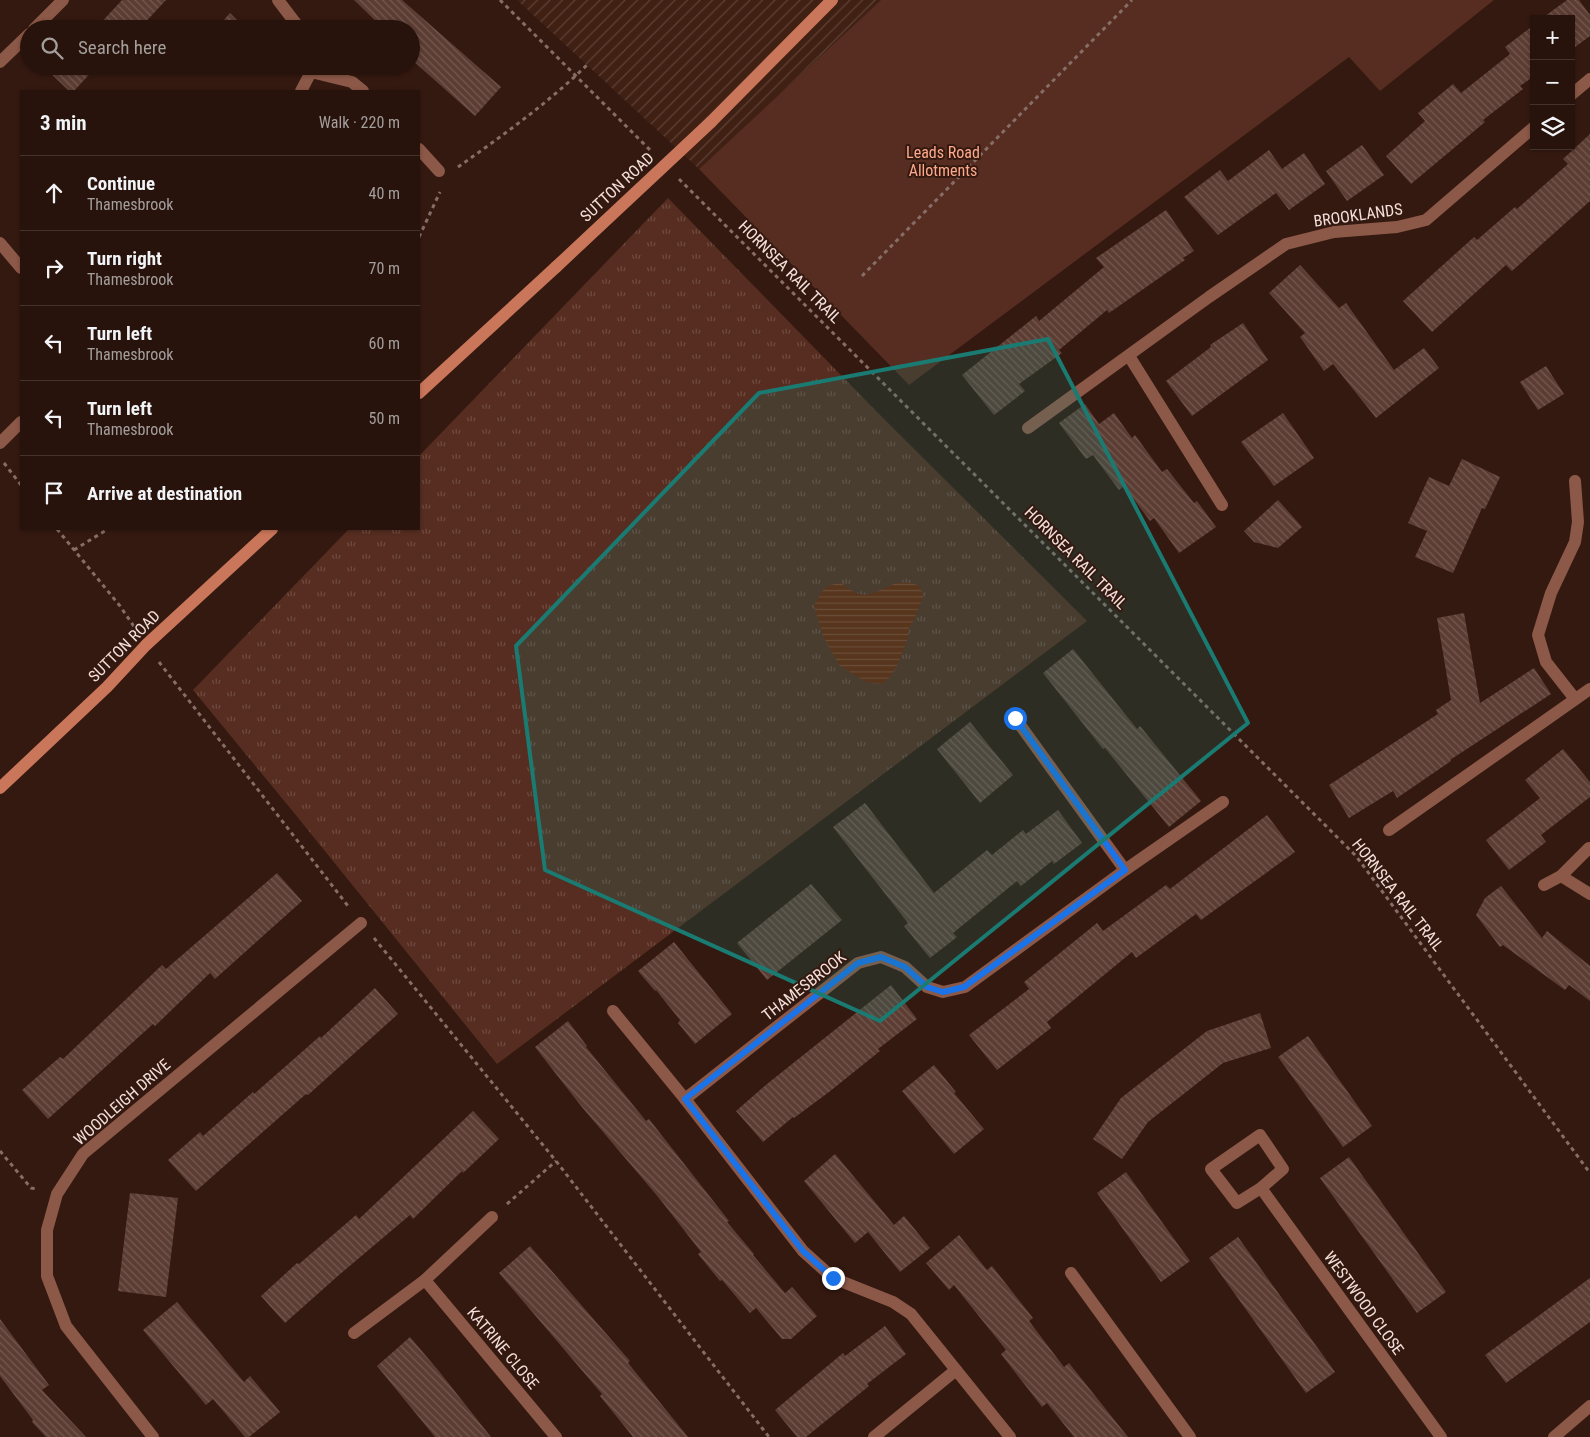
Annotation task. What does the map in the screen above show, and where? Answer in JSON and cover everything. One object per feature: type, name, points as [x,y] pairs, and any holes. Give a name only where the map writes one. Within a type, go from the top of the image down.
[{"type":"street","points":[[43,20],[63,0]]},
{"type":"street","points":[[278,0],[293,20]]},
{"type":"street","name":"SUTTON ROAD","points":[[420,392],[711,122],[832,0]]},
{"type":"street","points":[[0,62],[20,43]]},
{"type":"street","points":[[301,90],[308,75]]},
{"type":"street","points":[[329,75],[352,82],[361,90]]},
{"type":"street","points":[[1575,92],[1590,79]]},
{"type":"street","name":"BROOKLANDS","points":[[1028,428],[1209,297],[1286,244],[1334,232],[1396,227],[1426,220],[1530,130]]},
{"type":"street","points":[[420,150],[439,171]]},
{"type":"street","points":[[0,243],[20,267]]},
{"type":"street","points":[[1129,356],[1222,505]]},
{"type":"street","points":[[0,443],[20,423]]},
{"type":"street","points":[[1575,699],[1546,662],[1538,635],[1551,593],[1575,542],[1578,522],[1576,481]]},
{"type":"street","points":[[1578,522],[1590,527]]},
{"type":"street","name":"SUTTON ROAD","points":[[0,788],[107,687],[146,645],[271,530]]},
{"type":"street","points":[[1389,830],[1590,689]]},
{"type":"street","points":[[1015,718],[1125,870]]},
{"type":"street","name":"THAMESBROOK","points":[[685,1099],[858,963],[881,957],[905,967],[927,987],[943,992],[964,987],[1125,870],[1223,802]]},
{"type":"street","points":[[1544,885],[1561,876],[1589,848]]},
{"type":"street","points":[[1561,876],[1590,894]]},
{"type":"street","name":"WOODLEIGH DRIVE","points":[[153,1437],[66,1326],[47,1276],[47,1230],[57,1194],[83,1154],[361,923]]},
{"type":"street","points":[[613,1011],[685,1099],[803,1251],[833,1278],[893,1302],[911,1314],[1010,1437]]},
{"type":"street","points":[[1260,1135],[1283,1169],[1262,1188],[1236,1203],[1211,1169],[1260,1135]]},
{"type":"street","name":"WESTWOOD CLOSE","points":[[1262,1188],[1441,1437]]},
{"type":"street","points":[[354,1333],[425,1280],[492,1217]]},
{"type":"street","points":[[1072,1272],[1190,1437]]},
{"type":"street","name":"KATRINE CLOSE","points":[[425,1280],[556,1437]]},
{"type":"street","points":[[874,1437],[956,1370]]},
{"type":"street","points":[[1554,1437],[1590,1406]]},
{"type":"path","points":[[500,0],[654,154]]},
{"type":"path","points":[[862,276],[1132,0]]},
{"type":"path","points":[[457,168],[499,138],[570,82],[587,66]]},
{"type":"path","name":"HORNSEA RAIL TRAIL","points":[[675,175],[1356,856],[1590,1173]]},
{"type":"path","points":[[420,235],[441,191]]},
{"type":"path","points":[[0,459],[20,484]]},
{"type":"path","points":[[58,530],[120,606],[146,645],[361,923],[556,1161],[770,1437]]},
{"type":"path","points":[[74,550],[106,530]]},
{"type":"path","points":[[0,1151],[31,1188],[57,1194]]},
{"type":"path","points":[[492,1217],[556,1161]]},
{"type":"highlighted area","points":[[1048,339],[1248,723],[880,1021],[545,870],[516,646],[759,393]]},
{"type":"shaded area","points":[[517,0],[881,0],[699,169]]},
{"type":"shaded area","points":[[900,582],[920,586],[923,597],[909,628],[908,638],[897,666],[890,677],[882,684],[866,682],[839,665],[823,636],[814,606],[819,596],[830,585],[841,583],[850,590],[864,595]]},
{"type":"green space","name":"Leads Road Allotments","points":[[881,0],[1494,0],[1380,91],[1349,57],[909,385],[699,169]]},
{"type":"green space","points":[[668,198],[878,413],[1087,621],[497,1064],[193,690],[348,530],[420,530],[420,455]]},
{"type":"building","points":[[122,0],[166,0],[147,20],[103,20]]},
{"type":"building","points":[[354,0],[402,0],[501,87],[475,116],[420,67],[420,20],[375,20]]},
{"type":"building","points":[[1567,0],[1579,0],[1590,15],[1590,36],[1575,47],[1575,15],[1546,15]]},
{"type":"building","points":[[230,13],[237,20],[224,20]]},
{"type":"building","points":[[1530,28],[1530,79],[1520,86],[1523,89],[1483,120],[1485,122],[1411,184],[1386,156],[1425,121],[1418,113],[1453,84],[1461,93],[1510,54],[1505,47]]},
{"type":"building","points":[[52,75],[89,75],[75,90],[68,90]]},
{"type":"building","points":[[1590,134],[1590,201],[1512,271],[1506,265],[1432,332],[1403,301],[1474,237],[1477,240],[1515,207],[1517,209],[1568,164],[1563,159],[1575,150]]},
{"type":"building","points":[[1362,145],[1384,175],[1347,201],[1326,171]]},
{"type":"building","points":[[1269,150],[1282,169],[1304,153],[1325,184],[1289,210],[1276,193],[1218,235],[1184,197],[1220,170],[1228,181]]},
{"type":"building","points":[[1166,210],[1194,251],[1183,258],[1185,260],[1109,313],[1107,310],[1059,350],[1062,353],[1019,384],[1025,391],[994,415],[962,375],[1036,316],[1039,321],[1104,267],[1096,258]]},
{"type":"building","points":[[1300,265],[1339,308],[1346,303],[1394,370],[1424,348],[1439,368],[1376,418],[1333,364],[1324,371],[1300,337],[1305,333],[1269,293]]},
{"type":"building","points":[[1243,323],[1268,360],[1192,416],[1166,381],[1211,347],[1210,345]]},
{"type":"building","points":[[1546,366],[1564,394],[1538,410],[1520,382]]},
{"type":"building","points":[[1085,404],[1099,424],[1114,413],[1132,438],[1135,435],[1162,472],[1167,469],[1194,503],[1197,501],[1216,527],[1179,553],[1154,518],[1150,521],[1124,486],[1119,490],[1093,455],[1086,459],[1059,423]]},
{"type":"building","points":[[1283,413],[1314,458],[1274,486],[1241,442]]},
{"type":"building","points":[[1462,459],[1500,477],[1485,509],[1482,508],[1453,573],[1415,557],[1427,531],[1408,523],[1429,477],[1449,486]]},
{"type":"building","points":[[1278,500],[1302,527],[1278,548],[1254,542],[1244,531]]},
{"type":"building","points":[[1464,613],[1480,703],[1534,668],[1551,694],[1450,760],[1397,798],[1393,791],[1349,818],[1329,785],[1438,714],[1436,710],[1451,700],[1437,618]]},
{"type":"building","points":[[1073,649],[1137,729],[1140,726],[1201,801],[1169,827],[1105,748],[1103,749],[1043,673]]},
{"type":"building","points":[[970,722],[1013,775],[980,803],[937,749]]},
{"type":"building","points":[[1563,749],[1590,782],[1590,797],[1541,835],[1546,842],[1509,870],[1486,840],[1540,798],[1525,780]]},
{"type":"building","points":[[865,803],[934,893],[987,850],[992,855],[1023,830],[1026,834],[1058,810],[1082,843],[1054,864],[1052,861],[1021,886],[1017,881],[953,933],[957,937],[930,958],[904,926],[908,923],[833,827]]},
{"type":"building","points":[[1267,815],[1295,852],[1201,920],[1196,914],[1136,958],[1132,952],[1047,1022],[1051,1028],[997,1070],[969,1035],[1029,989],[1024,982],[1097,923],[1103,931],[1166,885],[1170,889]]},
{"type":"building","points":[[277,873],[302,901],[215,979],[210,973],[155,1026],[153,1024],[48,1119],[22,1090],[60,1057],[63,1059],[162,965],[166,969]]},
{"type":"building","points":[[811,884],[842,920],[767,980],[737,943]]},
{"type":"building","points":[[1501,886],[1542,938],[1547,931],[1590,966],[1590,1001],[1569,985],[1565,990],[1503,945],[1500,947],[1476,915],[1485,898]]},
{"type":"building","points":[[674,942],[732,1014],[695,1044],[678,1023],[680,1020],[638,971]]},
{"type":"building","points":[[891,985],[917,1019],[878,1049],[880,1051],[829,1092],[793,1117],[763,1142],[736,1111]]},
{"type":"building","points":[[375,988],[398,1014],[308,1095],[306,1094],[196,1191],[168,1160],[200,1132],[203,1136],[253,1092],[254,1094],[320,1036],[321,1038]]},
{"type":"building","points":[[1260,1013],[1271,1048],[1223,1063],[1148,1122],[1122,1159],[1093,1139],[1121,1098],[1207,1031]]},
{"type":"building","points":[[568,1021],[586,1047],[646,1121],[649,1119],[729,1221],[727,1222],[785,1293],[792,1287],[817,1316],[791,1339],[782,1339],[756,1308],[750,1313],[722,1280],[720,1281],[698,1254],[701,1252],[659,1198],[581,1106],[535,1047]]},
{"type":"building","points":[[1308,1036],[1372,1126],[1343,1147],[1278,1057]]},
{"type":"building","points":[[934,1065],[984,1129],[954,1154],[902,1091]]},
{"type":"building","points":[[473,1111],[499,1139],[463,1173],[462,1171],[413,1219],[410,1215],[285,1323],[261,1296],[297,1263],[299,1264],[356,1215],[359,1219]]},
{"type":"building","points":[[835,1154],[894,1225],[904,1216],[930,1248],[900,1272],[868,1232],[855,1243],[804,1181]]},
{"type":"building","points":[[1349,1157],[1446,1292],[1417,1313],[1320,1178]]},
{"type":"building","points":[[1126,1172],[1190,1261],[1161,1282],[1097,1193]]},
{"type":"building","points":[[130,1193],[178,1198],[166,1297],[118,1291]]},
{"type":"building","points":[[959,1235],[987,1270],[992,1266],[1033,1318],[1029,1321],[1064,1367],[1069,1363],[1128,1437],[1074,1437],[1047,1403],[1042,1407],[1001,1354],[1006,1350],[954,1285],[949,1290],[926,1263]]},
{"type":"building","points":[[1238,1237],[1335,1372],[1306,1393],[1209,1258]]},
{"type":"building","points":[[530,1246],[630,1361],[628,1363],[688,1437],[633,1437],[600,1396],[602,1394],[499,1273]]},
{"type":"building","points":[[1590,1278],[1590,1322],[1506,1383],[1485,1355]]},
{"type":"building","points":[[177,1302],[244,1382],[250,1376],[280,1412],[249,1437],[245,1437],[213,1399],[206,1405],[143,1330]]},
{"type":"building","points":[[0,1319],[49,1385],[42,1390],[86,1437],[46,1437],[32,1422],[33,1420],[0,1376]]},
{"type":"building","points":[[885,1326],[906,1354],[867,1384],[869,1386],[806,1437],[797,1437],[775,1410],[843,1353],[845,1356]]},
{"type":"building","points":[[410,1337],[491,1437],[435,1437],[377,1366]]},
{"type":"route","points":[[833,1278],[803,1251],[685,1099],[858,963],[881,957],[905,967],[927,987],[943,992],[964,987],[1125,870],[1015,718]]}]
